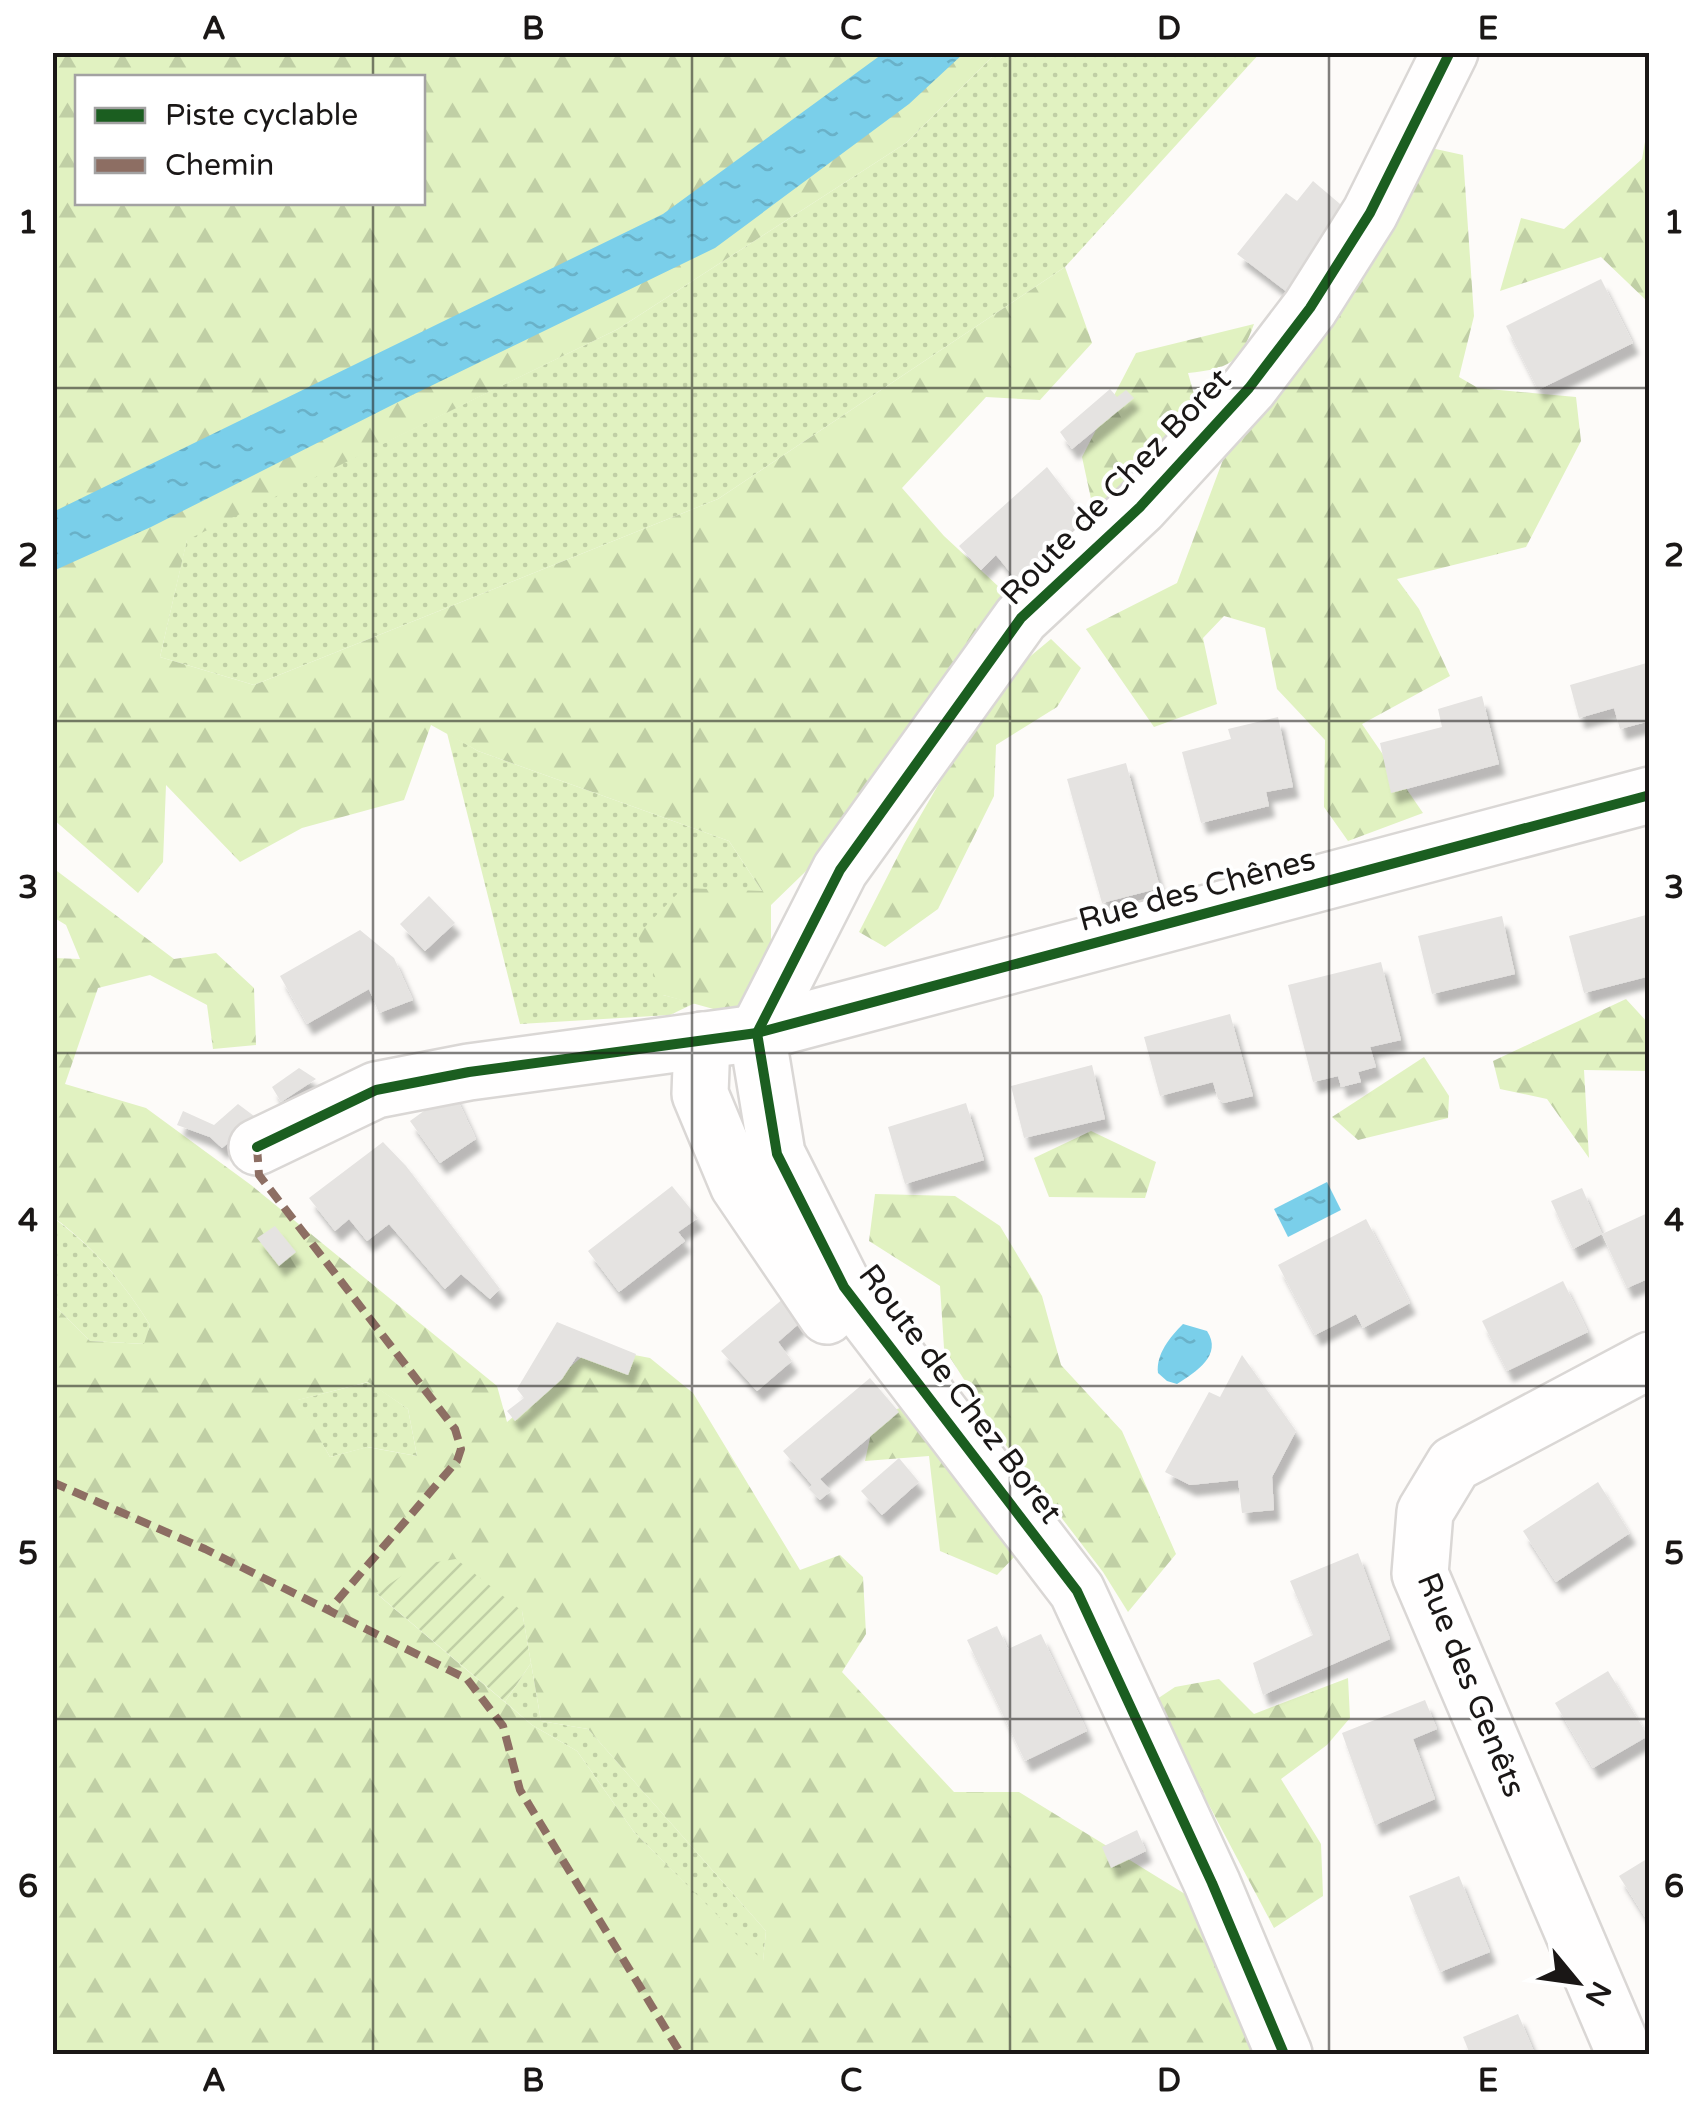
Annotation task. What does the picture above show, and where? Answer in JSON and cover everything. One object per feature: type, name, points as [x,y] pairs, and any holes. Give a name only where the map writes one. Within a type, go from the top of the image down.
[{"type":"street","name":"Route de Chez Boret","points":[[1284,2054],[1212,1883],[1077,1591],[844,1286],[777,1154],[757,1033],[840,870],[1021,618],[1140,507],[1249,388],[1310,308],[1370,213],[1450,52]]},
{"type":"street","name":"Rue des Chênes","points":[[258,1147],[376,1090],[469,1072],[757,1033],[1650,795]]},
{"type":"street","points":[[702,1040],[700,1094],[738,1185],[832,1322]]},
{"type":"street","name":"Rue des Genêts","points":[[1625,2054],[1420,1574],[1424,1512],[1454,1464],[1650,1360]]},
{"type":"green space","points":[[53,53],[996,53],[906,143],[618,329],[187,540],[160,657],[254,685],[718,499],[1065,267],[1092,343],[1040,400],[986,397],[902,488],[944,536],[1013,600],[896,784],[771,905],[771,985],[735,1015],[663,995],[637,935],[683,888],[762,891],[729,841],[478,751],[431,725],[404,800],[302,828],[240,862],[166,785],[163,862],[138,893],[53,819]]},
{"type":"green space","points":[[996,53],[1260,53],[1065,267],[718,499],[254,685],[160,657],[187,539],[618,329],[906,143]]},
{"type":"green space","points":[[1649,119],[1649,303],[1601,257],[1500,291],[1521,218],[1564,229],[1642,159]]},
{"type":"green space","points":[[1422,146],[1463,155],[1474,316],[1459,377],[1478,388],[1576,397],[1581,441],[1526,547],[1397,579],[1419,609],[1450,676],[1362,724],[1423,813],[1348,841],[1324,807],[1325,740],[1277,689],[1265,628],[1224,616],[1203,638],[1217,704],[1154,727],[1086,629],[1177,583],[1236,425]]},
{"type":"green space","points":[[1254,324],[1244,348],[1231,362],[1188,373],[1210,451],[1121,539],[1093,508],[1082,457],[1136,353]]},
{"type":"green space","points":[[1051,639],[1081,668],[1057,707],[996,745],[994,796],[938,909],[885,947],[859,932],[904,844],[996,685]]},
{"type":"green space","points":[[447,733],[478,751],[729,841],[762,891],[663,995],[695,1003],[670,1015],[520,1024]]},
{"type":"green space","points":[[53,868],[174,959],[216,953],[254,988],[256,1045],[213,1049],[207,1005],[150,975],[98,988],[65,1084],[146,1108],[251,1185],[497,1386],[507,1422],[593,1347],[650,1358],[693,1393],[800,1570],[840,1555],[863,1577],[866,1634],[842,1672],[954,1792],[1019,1792],[1185,1894],[1254,2054],[53,2054],[53,1304],[90,1341],[144,1344],[150,1325],[107,1266],[53,1217],[53,958],[80,959],[66,925],[53,917]],"holes":[[[368,1382],[408,1409],[417,1456],[367,1447],[330,1457],[298,1400]],[[377,1594],[522,1611],[541,1721],[588,1729],[766,1931],[763,1961],[634,1832],[577,1751],[532,1725]]]},
{"type":"green space","points":[[1626,999],[1649,1024],[1649,1071],[1584,1070],[1589,1158],[1547,1099],[1500,1089],[1493,1061]]},
{"type":"green space","points":[[1424,1057],[1449,1096],[1448,1118],[1358,1140],[1332,1117]]},
{"type":"green space","points":[[1091,1131],[1156,1162],[1145,1198],[1049,1197],[1034,1158]]},
{"type":"green space","points":[[875,1194],[955,1196],[1000,1226],[1042,1296],[1061,1365],[1122,1431],[1176,1554],[1128,1612],[1103,1572],[1005,1444],[944,1348],[940,1286],[869,1241]]},
{"type":"green space","points":[[52,1217],[107,1266],[129,1294],[150,1325],[145,1344],[90,1341],[53,1304]]},
{"type":"green space","points":[[369,1382],[408,1409],[417,1456],[368,1447],[330,1457],[297,1400]]},
{"type":"green space","points":[[908,1404],[1017,1554],[997,1575],[940,1551],[929,1456],[865,1461],[874,1420]]},
{"type":"green space","points":[[456,1559],[522,1611],[531,1663],[505,1702],[376,1593],[418,1565]]},
{"type":"green space","points":[[531,1663],[541,1721],[588,1729],[766,1931],[763,1962],[634,1832],[577,1751],[532,1725],[505,1702]]},
{"type":"green space","points":[[1348,1678],[1350,1718],[1327,1745],[1281,1779],[1321,1844],[1323,1896],[1274,1928],[1154,1701],[1175,1687],[1219,1679],[1254,1714]]},
{"type":"water","points":[[885,52],[964,53],[909,104],[715,248],[151,527],[53,571],[53,512],[663,214]]},
{"type":"water","points":[[1327,1182],[1341,1210],[1288,1237],[1274,1209]]},
{"type":"water","points":[[1183,1324],[1207,1331],[1212,1348],[1205,1362],[1177,1384],[1158,1373],[1158,1366],[1165,1346]]},
{"type":"building","points":[[1313,181],[1353,215],[1291,295],[1237,254],[1286,193],[1297,201]]},
{"type":"building","points":[[1601,279],[1633,343],[1538,390],[1506,326]]},
{"type":"building","points":[[1110,389],[1117,397],[1126,390],[1134,398],[1072,449],[1060,432]]},
{"type":"building","points":[[1047,467],[1088,521],[1019,583],[996,555],[981,570],[959,546]]},
{"type":"building","points":[[1650,662],[1650,721],[1620,729],[1614,708],[1579,718],[1570,685]]},
{"type":"building","points":[[1482,696],[1499,764],[1391,793],[1380,743],[1442,727],[1438,709]]},
{"type":"building","points":[[1278,717],[1293,787],[1266,792],[1269,806],[1201,823],[1182,752],[1231,739],[1228,729]]},
{"type":"building","points":[[1126,763],[1160,888],[1102,903],[1067,779]]},
{"type":"building","points":[[429,896],[455,923],[425,951],[400,924]]},
{"type":"building","points":[[1646,915],[1650,928],[1650,976],[1584,993],[1569,936]]},
{"type":"building","points":[[1502,916],[1515,974],[1432,994],[1418,936]]},
{"type":"building","points":[[360,930],[394,958],[413,1000],[379,1013],[369,989],[307,1024],[280,976]]},
{"type":"building","points":[[1381,962],[1401,1040],[1370,1047],[1376,1067],[1358,1072],[1361,1082],[1341,1087],[1338,1076],[1313,1082],[1288,985]]},
{"type":"building","points":[[1230,1014],[1253,1096],[1224,1103],[1218,1099],[1213,1082],[1160,1096],[1144,1037]]},
{"type":"building","points":[[1092,1065],[1105,1119],[1024,1138],[1011,1086]]},
{"type":"building","points":[[299,1068],[316,1079],[281,1102],[272,1087]]},
{"type":"building","points":[[453,1090],[476,1139],[440,1163],[410,1121]]},
{"type":"building","points":[[966,1103],[984,1160],[905,1184],[888,1127]]},
{"type":"building","points":[[238,1104],[258,1119],[222,1148],[210,1137],[177,1125],[183,1111],[214,1125]]},
{"type":"building","points":[[383,1142],[406,1166],[500,1289],[490,1299],[461,1274],[445,1289],[389,1224],[367,1241],[349,1219],[335,1231],[309,1198]]},
{"type":"building","points":[[672,1186],[698,1218],[678,1232],[685,1241],[619,1292],[588,1251]]},
{"type":"building","points":[[1582,1188],[1602,1234],[1573,1249],[1551,1201]]},
{"type":"building","points":[[1650,1212],[1650,1278],[1627,1288],[1602,1234]]},
{"type":"building","points":[[1366,1219],[1410,1303],[1363,1328],[1356,1314],[1315,1335],[1278,1265]]},
{"type":"building","points":[[275,1226],[296,1252],[279,1266],[257,1238]]},
{"type":"building","points":[[1563,1281],[1588,1332],[1507,1371],[1482,1321]]},
{"type":"building","points":[[784,1298],[802,1321],[778,1342],[792,1361],[757,1391],[721,1351]]},
{"type":"building","points":[[557,1322],[636,1354],[628,1375],[577,1356],[562,1379],[515,1421],[507,1411],[524,1398],[517,1389]]},
{"type":"building","points":[[1242,1355],[1296,1431],[1272,1477],[1274,1510],[1242,1513],[1238,1480],[1190,1485],[1165,1472],[1209,1392],[1220,1397]]},
{"type":"building","points":[[870,1378],[899,1412],[820,1479],[831,1491],[820,1500],[783,1451]]},
{"type":"building","points":[[899,1458],[919,1482],[882,1515],[861,1491]]},
{"type":"building","points":[[1598,1482],[1630,1533],[1556,1582],[1523,1531]]},
{"type":"building","points":[[1358,1553],[1390,1639],[1263,1695],[1253,1663],[1313,1635],[1290,1581]]},
{"type":"building","points":[[997,1626],[1008,1649],[1041,1634],[1087,1731],[1025,1761],[967,1640]]},
{"type":"building","points":[[1608,1671],[1648,1736],[1593,1768],[1555,1703]]},
{"type":"building","points":[[1425,1700],[1437,1729],[1413,1739],[1435,1799],[1375,1825],[1342,1733]]},
{"type":"building","points":[[1137,1830],[1146,1851],[1111,1868],[1102,1847]]},
{"type":"building","points":[[1650,1857],[1650,1925],[1619,1876]]},
{"type":"building","points":[[1459,1876],[1490,1952],[1440,1972],[1409,1896]]},
{"type":"building","points":[[1518,2014],[1535,2054],[1470,2054],[1463,2037]]},
{"type":"marked path","points":[[257,1147],[259,1175],[455,1429],[461,1449],[457,1461],[330,1609]]},
{"type":"marked path","points":[[52,1482],[205,1549],[467,1679],[503,1726],[520,1790],[681,2054]]},
{"type":"cycle path","points":[[1284,2054],[1212,1883],[1077,1591],[844,1287],[777,1154],[757,1033],[840,870],[1021,618],[1140,507],[1249,388],[1310,308],[1370,213],[1450,52]]},
{"type":"cycle path","points":[[257,1147],[376,1090],[469,1072],[757,1033],[1650,795]]}]
